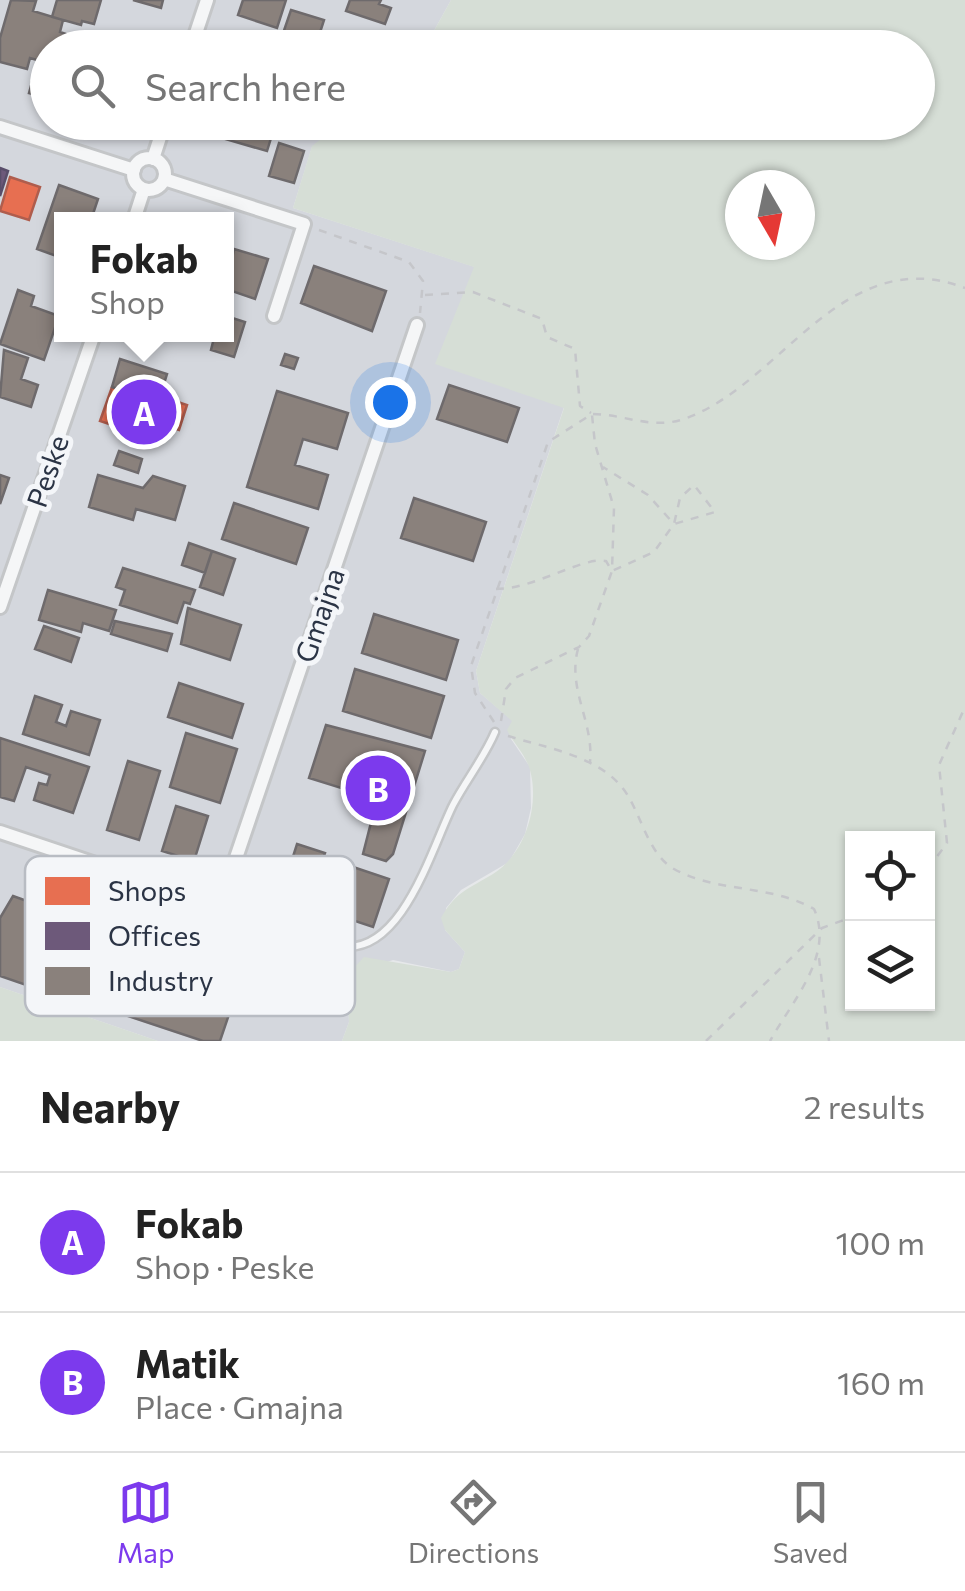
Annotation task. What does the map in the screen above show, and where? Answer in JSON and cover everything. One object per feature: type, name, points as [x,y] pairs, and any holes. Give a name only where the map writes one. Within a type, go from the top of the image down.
[{"type":"street","points":[[196,30],[206,0]]},
{"type":"street","points":[[0,126],[30,136]]},
{"type":"street","points":[[43,140],[134,170]]},
{"type":"street","points":[[153,159],[160,140]]},
{"type":"street","points":[[144,189],[134,180],[134,170],[139,162],[153,159]]},
{"type":"street","points":[[144,189],[158,187],[164,179],[164,169],[153,159]]},
{"type":"street","points":[[164,179],[304,224],[274,316]]},
{"type":"street","points":[[137,212],[144,189]]},
{"type":"street","name":"Gmajna","points":[[237,856],[417,325]]},
{"type":"street","name":"Peske","points":[[0,607],[91,342]]},
{"type":"street","points":[[0,832],[72,856]]},
{"type":"lane","points":[[355,944],[370,943],[394,919],[432,862],[454,803],[484,758],[495,732]]},
{"type":"path","points":[[304,224],[410,262],[423,281],[425,295],[417,325]]},
{"type":"path","points":[[425,295],[472,292],[542,318],[547,337],[574,350],[580,406],[592,414],[657,424],[684,418],[761,368],[844,302],[909,278],[942,279],[965,288]]},
{"type":"path","points":[[590,762],[590,734],[576,694],[574,663],[579,647],[596,623],[612,571],[614,508],[592,430],[592,414]]},
{"type":"path","points":[[495,732],[494,720],[470,678],[496,589],[548,442],[592,414]]},
{"type":"path","points":[[603,467],[648,494],[674,524]]},
{"type":"path","points":[[612,571],[654,552],[674,524],[686,488],[694,484],[702,489],[715,512],[674,524]]},
{"type":"path","points":[[496,589],[535,584],[594,558],[606,561],[612,571]]},
{"type":"path","points":[[495,732],[503,717],[506,689],[515,678],[579,647]]},
{"type":"path","points":[[935,859],[947,843],[939,765],[965,707]]},
{"type":"path","points":[[495,732],[590,762],[620,784],[668,866],[697,880],[761,890],[814,909],[822,928],[818,956],[830,1041]]},
{"type":"path","points":[[706,1041],[822,928],[845,920]]},
{"type":"path","points":[[770,1041],[818,956]]},
{"type":"shaded area","points":[[0,0],[451,0],[434,30],[30,30],[30,140],[321,140],[312,147],[293,208],[475,267],[463,303],[564,407],[476,671],[480,693],[513,721],[511,739],[530,767],[531,808],[525,834],[509,862],[461,890],[446,908],[445,930],[465,952],[459,969],[451,972],[393,960],[355,972],[355,856],[25,856],[25,996],[0,987]]},
{"type":"shaded area","points":[[451,0],[965,0],[965,1041],[342,1041],[349,1016],[355,1016],[355,967],[364,957],[451,972],[459,969],[465,952],[445,930],[441,918],[458,896],[504,865],[527,828],[533,799],[530,770],[507,730],[512,721],[480,693],[476,671],[564,408],[435,364],[474,267],[293,208],[312,146],[320,140],[935,140],[935,30],[434,30]]},
{"type":"shaded area","points":[[0,987],[25,996],[25,1016],[85,1016],[158,1041],[0,1041]]},
{"type":"shaded area","points":[[85,1016],[349,1016],[342,1041],[158,1041]]},
{"type":"building: Shops","points":[[10,177],[40,187],[29,220],[0,211]]},
{"type":"building: Shops","points":[[112,387],[158,403],[160,396],[187,405],[179,430],[147,420],[142,435],[100,421]]},
{"type":"building: Offices","points":[[0,168],[8,171],[0,196]]},
{"type":"building: Industry","points":[[11,0],[36,1],[33,11],[63,20],[60,30],[30,30],[27,69],[0,62],[0,38]]},
{"type":"building: Industry","points":[[57,0],[101,0],[94,24],[82,21],[81,25],[52,17]]},
{"type":"building: Industry","points":[[133,0],[163,0],[161,8]]},
{"type":"building: Industry","points":[[243,0],[286,0],[277,28],[238,15]]},
{"type":"building: Industry","points":[[350,0],[381,0],[379,4],[391,8],[385,24],[346,11]]},
{"type":"building: Industry","points":[[291,10],[324,20],[321,30],[284,30]]},
{"type":"building: Industry","points":[[228,140],[270,140],[267,151]]},
{"type":"building: Industry","points":[[279,143],[304,151],[294,183],[269,176]]},
{"type":"building: Industry","points":[[59,185],[98,199],[94,212],[54,212],[54,255],[37,249]]},
{"type":"building: Industry","points":[[234,249],[268,259],[255,299],[234,292]]},
{"type":"building: Industry","points":[[314,266],[386,291],[372,331],[301,303]]},
{"type":"building: Industry","points":[[18,290],[34,296],[31,306],[54,314],[54,331],[44,360],[0,344]]},
{"type":"building: Industry","points":[[234,319],[245,322],[234,357],[211,350],[213,342],[234,342]]},
{"type":"building: Industry","points":[[4,350],[28,358],[21,379],[38,385],[31,407],[0,397]]},
{"type":"building: Industry","points":[[285,354],[298,358],[294,369],[281,365]]},
{"type":"building: Industry","points":[[120,359],[167,374],[158,403],[112,387]]},
{"type":"building: Industry","points":[[449,385],[519,408],[507,442],[437,419]]},
{"type":"building: Industry","points":[[277,391],[348,413],[337,449],[303,439],[295,465],[328,475],[318,509],[247,487]]},
{"type":"building: Industry","points":[[119,451],[142,459],[138,473],[114,465]]},
{"type":"building: Industry","points":[[0,475],[9,478],[0,504]]},
{"type":"building: Industry","points":[[98,475],[143,488],[153,476],[185,486],[175,520],[136,509],[133,520],[89,507]]},
{"type":"building: Industry","points":[[414,498],[486,522],[473,561],[401,538]]},
{"type":"building: Industry","points":[[234,503],[308,528],[296,564],[222,539]]},
{"type":"building: Industry","points":[[189,543],[212,551],[205,573],[182,565]]},
{"type":"building: Industry","points":[[212,551],[235,559],[223,595],[200,587]]},
{"type":"building: Industry","points":[[123,568],[195,590],[190,604],[184,602],[177,623],[120,605],[125,590],[116,587]]},
{"type":"building: Industry","points":[[48,590],[116,610],[109,631],[83,623],[81,632],[39,620]]},
{"type":"building: Industry","points":[[188,608],[241,625],[230,660],[181,644]]},
{"type":"building: Industry","points":[[374,614],[458,640],[446,680],[362,653]]},
{"type":"building: Industry","points":[[115,621],[172,634],[167,651],[111,634]]},
{"type":"building: Industry","points":[[44,626],[79,638],[71,662],[35,649]]},
{"type":"building: Industry","points":[[355,669],[444,696],[431,738],[343,711]]},
{"type":"building: Industry","points":[[179,683],[243,704],[232,738],[168,717]]},
{"type":"building: Industry","points":[[35,696],[62,705],[56,722],[66,726],[71,711],[100,720],[89,755],[23,734]]},
{"type":"building: Industry","points":[[326,725],[425,751],[393,854],[386,861],[363,854],[377,799],[309,778]]},
{"type":"building: Industry","points":[[186,733],[237,749],[220,803],[170,787]]},
{"type":"building: Industry","points":[[0,738],[89,767],[73,813],[34,800],[39,783],[47,785],[50,775],[26,767],[14,801],[0,797]]},
{"type":"building: Industry","points":[[128,761],[160,771],[139,840],[107,830]]},
{"type":"building: Industry","points":[[176,806],[208,816],[196,856],[162,851]]},
{"type":"building: Industry","points":[[297,844],[325,853],[324,856],[293,856]]},
{"type":"building: Industry","points":[[355,868],[389,879],[373,927],[355,921]]},
{"type":"building: Industry","points":[[13,896],[25,900],[25,985],[0,976],[0,918]]},
{"type":"building: Industry","points":[[128,1016],[228,1016],[220,1041],[203,1041]]},
{"type":"place","name":"Fokab","points":[[144,412]]},
{"type":"place","name":"Matik","points":[[378,788]]}]
